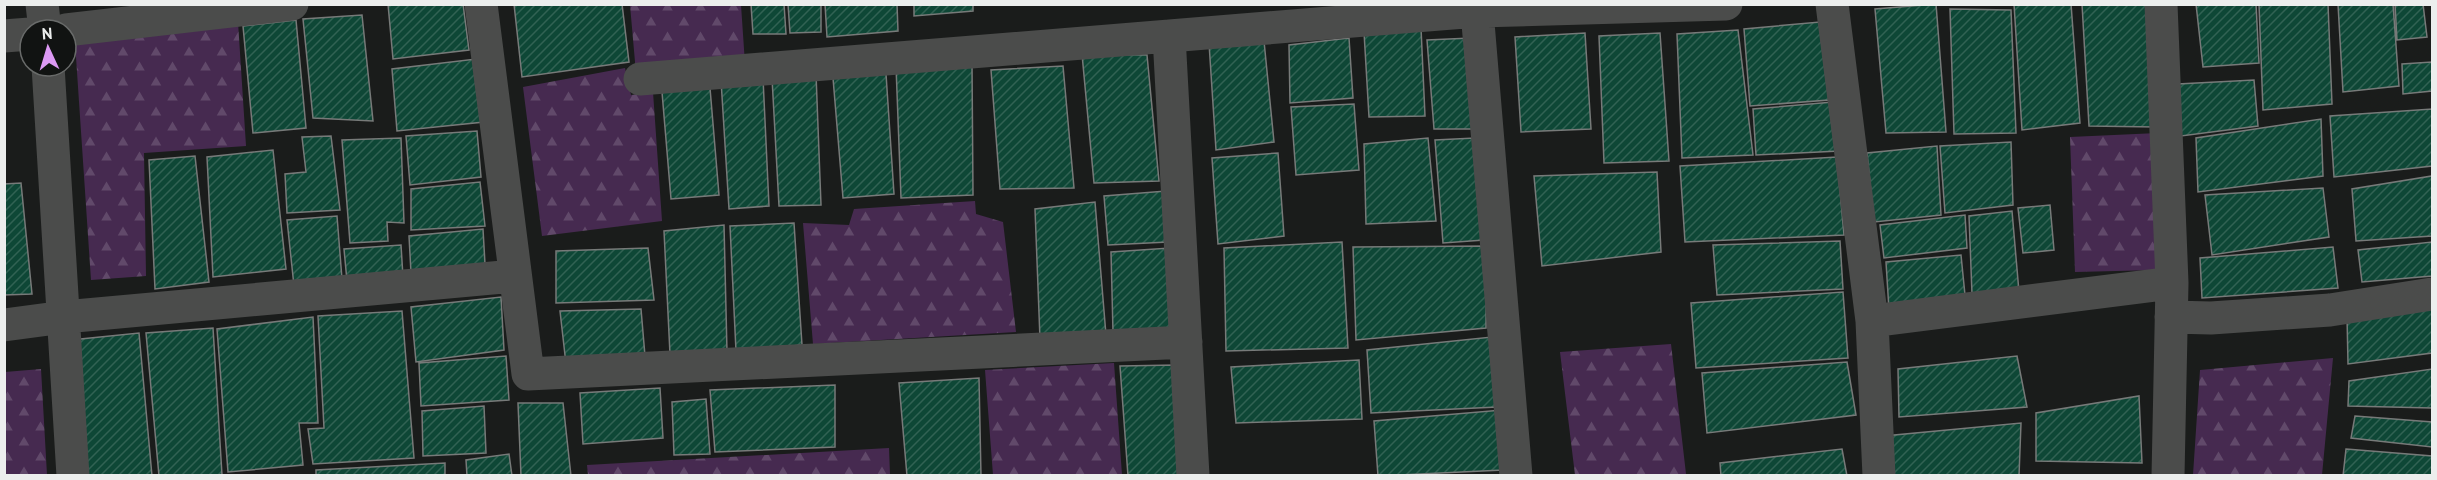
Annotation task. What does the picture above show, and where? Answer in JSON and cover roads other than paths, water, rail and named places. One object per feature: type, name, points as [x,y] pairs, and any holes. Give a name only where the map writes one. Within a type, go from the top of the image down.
[{"type":"street","points":[[78,29],[292,4]]},
{"type":"street","points":[[481,4],[528,374],[1186,342]]},
{"type":"street","points":[[640,79],[1477,11],[1726,4]]},
{"type":"street","points":[[1832,4],[1872,321],[1879,476]]},
{"type":"street","points":[[2161,4],[2172,283],[2168,476]]},
{"type":"street","points":[[1477,11],[1516,476]]},
{"type":"street","points":[[1169,36],[1193,476]]},
{"type":"street","points":[[49,78],[73,476]]},
{"type":"street","points":[[4,325],[64,317],[514,276]]},
{"type":"street","points":[[1872,321],[2172,283]]},
{"type":"street","points":[[2171,316],[2211,318],[2330,310],[2433,294]]}]
